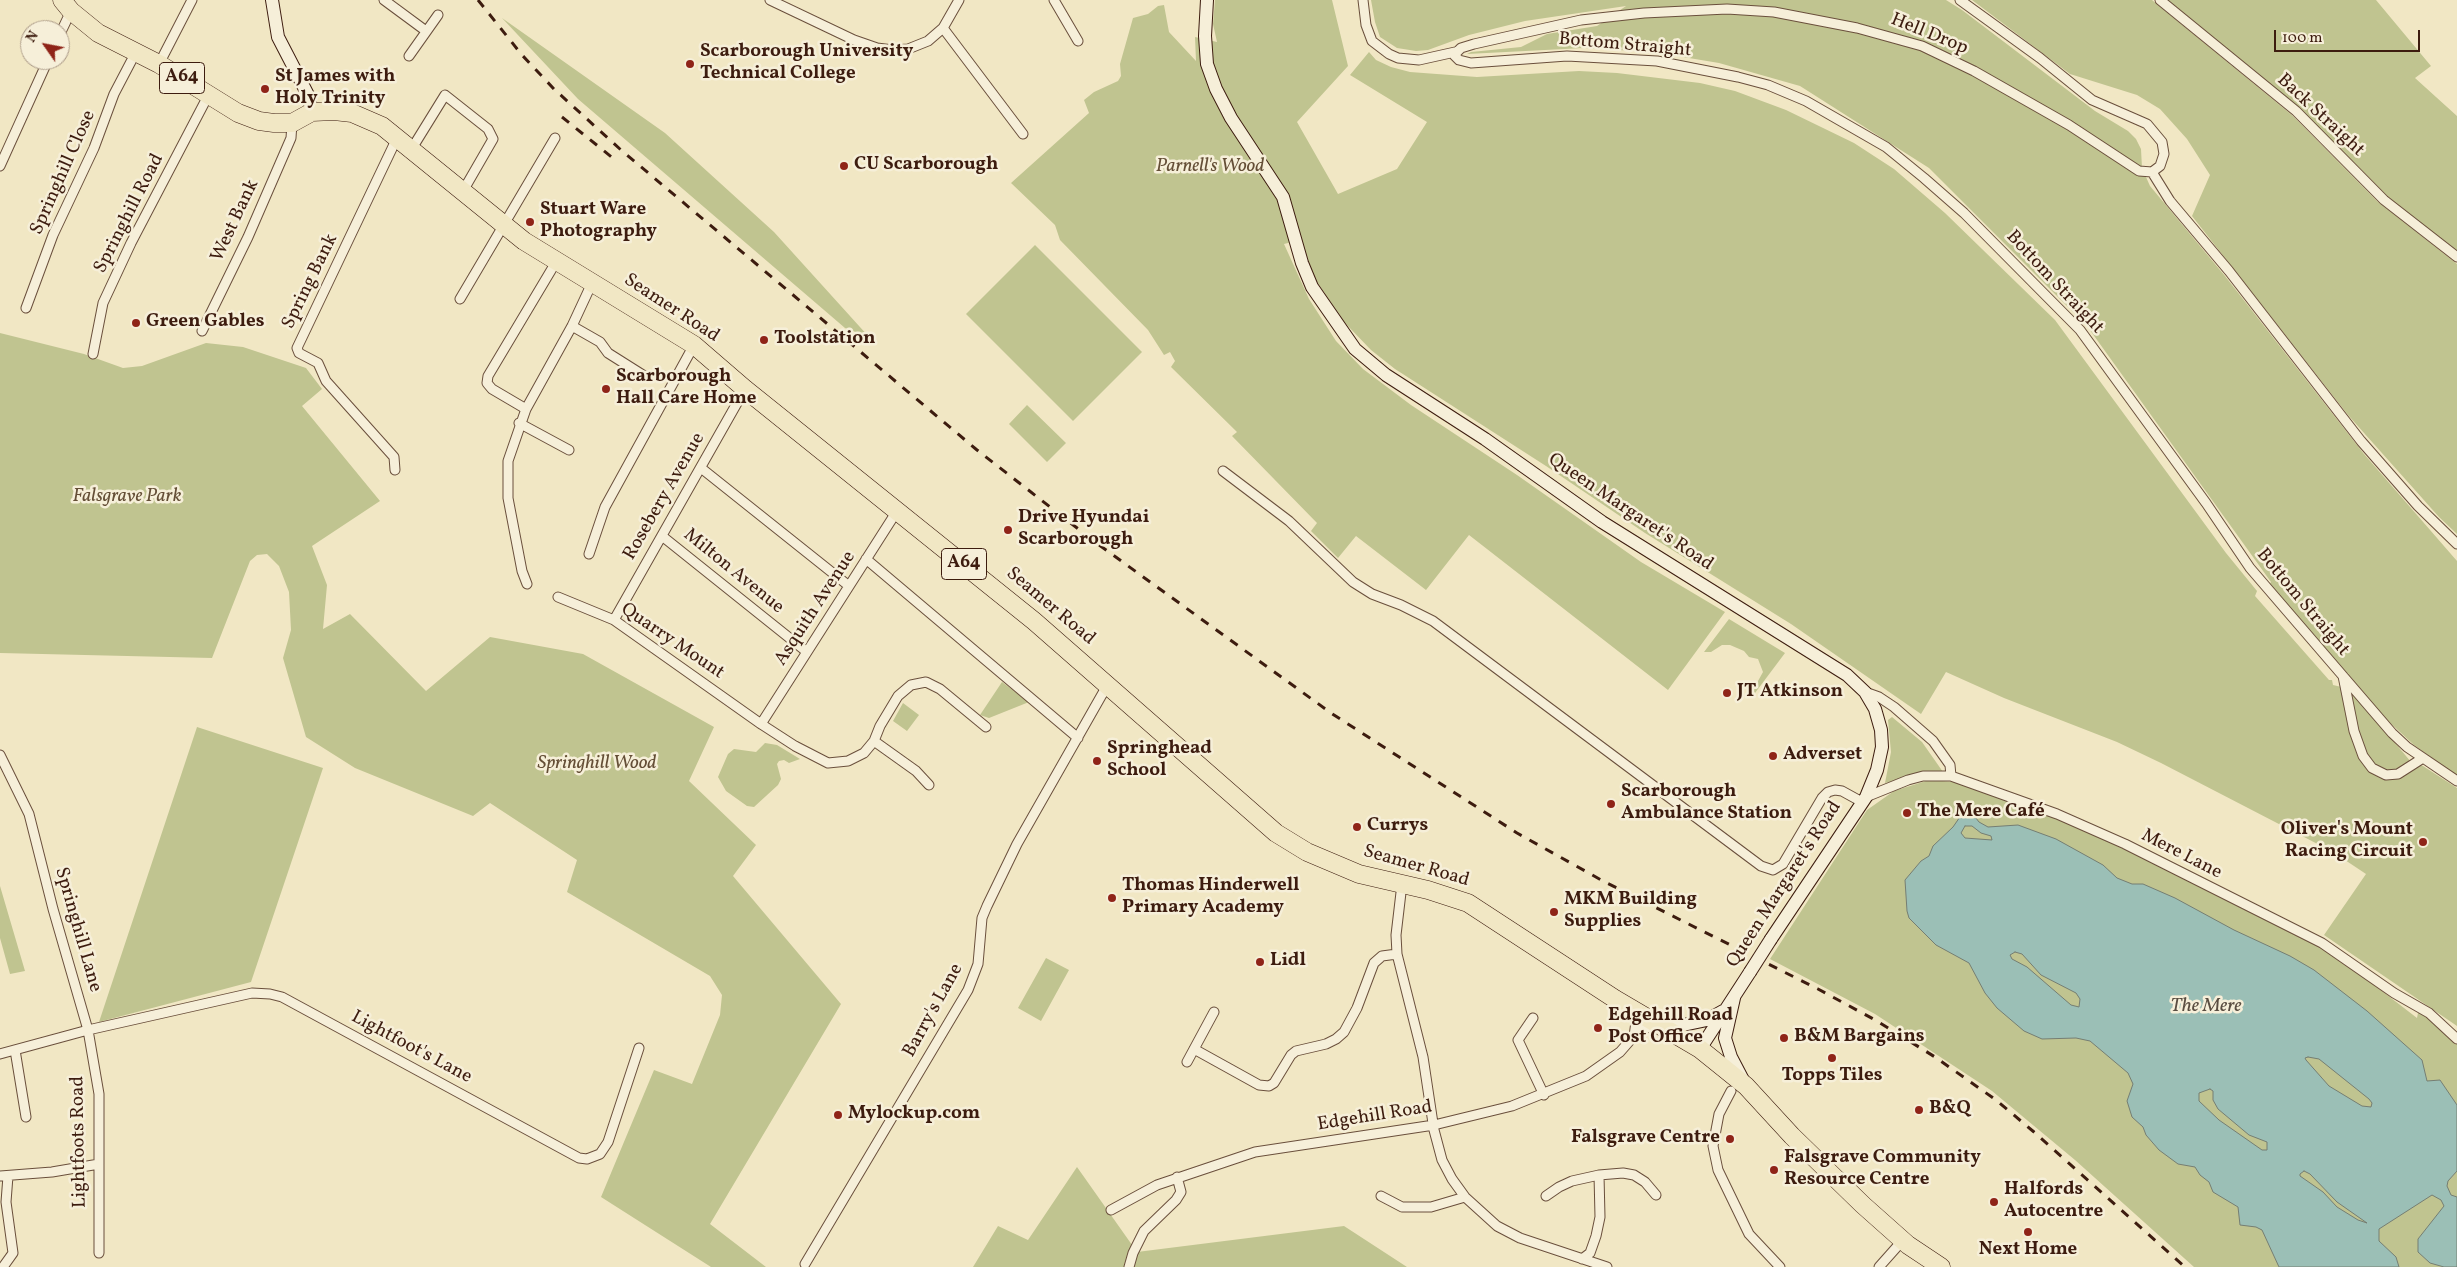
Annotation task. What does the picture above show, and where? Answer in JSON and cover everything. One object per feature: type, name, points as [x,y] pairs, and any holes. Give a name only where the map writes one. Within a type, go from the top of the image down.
[{"type":"highway","name":"A64","points":[[66,5],[98,32],[159,64],[238,113],[259,121],[292,123]]},
{"type":"highway","points":[[292,123],[312,112]]},
{"type":"highway","name":"Seamer Road","points":[[312,112],[352,113],[382,126],[505,226],[556,262],[694,345],[1027,615],[1276,833],[1307,852],[1332,864],[1359,874],[1453,897],[1478,908],[1632,1010],[1700,1049],[1739,1089],[1903,1240],[1941,1267]]},
{"type":"main road","points":[[272,0],[278,36],[308,95],[312,112]]},
{"type":"main road","name":"Queen Margaret's Road","points":[[1207,0],[1205,36],[1207,64],[1216,89],[1230,118],[1283,197],[1302,263],[1312,287],[1355,349],[1386,375],[1485,438],[1602,522],[1847,675],[1865,692],[1875,709],[1881,730],[1882,747],[1877,770],[1864,800],[1700,1049]]},
{"type":"main road","points":[[1734,998],[1725,1038],[1739,1089]]},
{"type":"main road","points":[[1661,1027],[1708,1020],[1726,1010]]},
{"type":"street","points":[[159,64],[192,0]]},
{"type":"street","points":[[384,0],[426,31]]},
{"type":"street","points":[[770,0],[877,48],[908,49],[928,40],[943,28],[959,0]]},
{"type":"street","points":[[1054,0],[1078,41]]},
{"type":"street","name":"Hell Drop","points":[[1363,0],[1366,25],[1372,41],[1389,54],[1398,58],[1419,60],[1559,25],[1644,13],[1727,9],[1774,12],[1857,28],[1922,46],[1974,71],[2091,139],[2139,171],[2152,172]]},
{"type":"street","points":[[1960,0],[2040,58],[2097,103],[2139,120],[2158,136],[2164,147],[2163,160],[2160,166],[2152,172],[2170,201],[2229,271],[2361,441],[2418,506],[2457,544]]},
{"type":"street","name":"Back Straight","points":[[2160,0],[2296,111],[2384,200],[2457,257]]},
{"type":"street","points":[[63,20],[66,5]]},
{"type":"street","points":[[409,56],[438,14]]},
{"type":"street","points":[[943,28],[1023,134]]},
{"type":"street","name":"Springhill Close","points":[[26,308],[53,236],[94,148],[114,94],[136,52]]},
{"type":"street","name":"Bottom Straight","points":[[1455,52],[1455,58],[1466,63],[1546,56],[1588,56],[1657,61],[1738,76],[1768,85],[1806,101],[1886,148],[1964,213],[2080,330],[2206,503],[2239,554],[2392,732],[2422,758],[2457,781]]},
{"type":"street","points":[[0,166],[43,70]]},
{"type":"street","name":"Springhill Road","points":[[94,354],[103,303],[131,243],[209,94]]},
{"type":"street","points":[[411,150],[445,95],[488,129],[493,138],[463,191]]},
{"type":"street","name":"West Bank","points":[[202,331],[248,237],[291,138],[292,123]]},
{"type":"street","name":"Spring Bank","points":[[395,470],[394,457],[326,381],[318,363],[299,353],[297,348],[397,138]]},
{"type":"street","points":[[460,298],[505,226],[554,138]]},
{"type":"street","points":[[526,409],[492,389],[487,384],[488,376],[556,262]]},
{"type":"street","points":[[527,584],[522,571],[508,498],[508,461],[519,423],[572,326],[592,283]]},
{"type":"street","points":[[572,326],[600,342],[608,353],[646,377]]},
{"type":"street","points":[[589,554],[605,507],[694,345]]},
{"type":"street","name":"Rosebery Avenue","points":[[614,620],[745,388]]},
{"type":"street","points":[[519,423],[569,450]]},
{"type":"street","points":[[700,468],[849,586]]},
{"type":"street","points":[[1223,471],[1289,521],[1354,582],[1372,594],[1401,604],[1433,621],[1761,866],[1773,870],[1783,864],[1822,798],[1828,792],[1842,791],[1864,800]]},
{"type":"street","name":"Asquith Avenue","points":[[761,724],[897,511]]},
{"type":"street","name":"Milton Avenue","points":[[662,536],[808,652]]},
{"type":"street","points":[[866,560],[1078,738]]},
{"type":"street","name":"Quarry Mount","points":[[558,597],[614,620],[761,724],[795,746],[828,763],[848,761],[864,753],[874,741]]},
{"type":"street","points":[[2343,676],[2354,731],[2363,756],[2372,768],[2386,775],[2398,774],[2422,758]]},
{"type":"street","points":[[930,785],[916,771],[874,741],[880,726],[898,696],[911,685],[926,682],[940,689],[986,727]]},
{"type":"street","name":"Barry's Lane","points":[[805,1264],[968,990],[978,964],[982,918],[987,906],[1017,844],[1108,684]]},
{"type":"street","points":[[1865,692],[1879,697],[1894,707],[1933,741],[1950,765],[1951,776]]},
{"type":"street","name":"Springhill Lane","points":[[0,756],[29,814],[53,909],[88,1030]]},
{"type":"street","name":"Mere Lane","points":[[1864,800],[1908,780],[1923,776],[1951,776],[2049,811],[2125,844],[2322,943],[2394,993],[2428,1013],[2457,1039]]},
{"type":"street","points":[[1402,884],[1396,935],[1397,954],[1423,1057],[1434,1125],[1442,1160],[1464,1197],[1482,1214],[1512,1234],[1607,1267]]},
{"type":"street","points":[[1194,1049],[1259,1085],[1269,1086],[1274,1083],[1291,1055],[1326,1044],[1344,1032],[1357,1008],[1374,963],[1382,956],[1397,954]]},
{"type":"street","name":"Lightfoot's Lane","points":[[88,1030],[252,994],[276,995],[579,1158],[587,1159],[600,1154],[608,1142],[639,1048]]},
{"type":"street","points":[[1632,1010],[1636,1022],[1634,1036]]},
{"type":"street","points":[[1187,1062],[1214,1012]]},
{"type":"street","points":[[1533,1018],[1518,1040],[1544,1095]]},
{"type":"street","name":"Edgehill Road","points":[[1111,1210],[1157,1185],[1255,1152],[1434,1125],[1512,1106],[1544,1095],[1586,1076],[1620,1052],[1634,1036],[1645,1028],[1661,1027]]},
{"type":"street","points":[[0,1054],[88,1030]]},
{"type":"street","name":"Lightfoots Road","points":[[88,1030],[99,1094],[99,1253]]},
{"type":"street","points":[[14,1050],[26,1117]]},
{"type":"street","points":[[1739,1089],[1719,1114],[1713,1146],[1718,1170],[1749,1234],[1780,1267]]},
{"type":"street","points":[[3,1267],[13,1253],[4,1176],[98,1164]]},
{"type":"street","points":[[1546,1196],[1572,1181],[1623,1172],[1634,1175],[1645,1182],[1656,1196]]},
{"type":"street","points":[[1582,1259],[1590,1253],[1600,1217],[1599,1175]]},
{"type":"street","points":[[1129,1267],[1133,1253],[1144,1231],[1176,1200],[1181,1192],[1177,1178]]},
{"type":"street","points":[[1381,1196],[1402,1207],[1431,1207],[1464,1197]]},
{"type":"street","points":[[1879,1267],[1903,1240]]},
{"type":"green space","name":"Parnell's Wood","points":[[1215,0],[1332,0],[1348,66],[1297,122],[1338,194],[1397,169],[1427,122],[1350,75],[1369,52],[1376,60],[1391,67],[1410,72],[1477,77],[1579,71],[1617,73],[1700,83],[1735,91],[1786,110],[1854,143],[1894,169],[1945,213],[2055,320],[2226,553],[2257,591],[2255,596],[2329,680],[2332,680],[2333,685],[2350,689],[2411,762],[2423,766],[2457,788],[2457,1026],[2324,935],[2366,874],[2333,852],[2161,763],[2117,742],[2004,698],[1946,672],[1921,714],[1791,624],[1645,533],[1546,466],[1395,369],[1371,350],[1345,323],[1317,282],[1309,267],[1300,240],[1284,244],[1309,299],[1336,341],[1363,369],[1411,405],[1517,475],[1641,562],[1725,612],[1668,690],[1469,535],[1426,590],[1356,536],[1338,558],[1311,531],[1317,523],[1232,436],[1237,432],[1171,367],[1175,361],[1170,352],[1164,355],[1148,330],[1060,240],[1055,225],[1011,183],[1089,113],[1084,100],[1094,92],[1118,81],[1121,76],[1120,64],[1133,18],[1148,14],[1158,6],[1164,5],[1169,32],[1196,61],[1195,37],[1217,42],[1213,24]]},
{"type":"green space","points":[[1371,0],[1946,0],[1962,10],[2095,111],[2128,131],[2136,139],[2141,149],[2142,168],[2150,186],[2225,276],[2364,454],[2457,561],[2457,776],[2414,745],[2387,720],[2269,585],[2271,582],[2087,326],[1929,168],[1800,86],[1719,63],[1653,52],[1584,48],[1467,54],[1521,47],[1547,34],[1597,26],[1626,6],[1525,21],[1469,35],[1428,50],[1416,51],[1397,48],[1380,37]]},
{"type":"green space","points":[[1972,0],[2152,0],[2293,116],[2377,201],[2457,264],[2457,534],[2439,517],[2348,415],[2192,216],[2210,175],[2187,139],[2160,109],[2137,95],[2070,74]]},
{"type":"green space","points":[[2167,0],[2376,0],[2431,66],[2415,78],[2457,116],[2457,252],[2386,196]]},
{"type":"green space","points":[[502,18],[665,133],[774,232],[869,337],[845,328],[578,99]]},
{"type":"green space","points":[[1035,245],[1142,352],[1073,421],[966,314]]},
{"type":"green space","name":"Springhill Wood","points":[[0,333],[84,354],[123,368],[142,366],[206,343],[243,347],[306,368],[322,389],[302,406],[380,501],[312,546],[327,585],[323,629],[350,614],[426,691],[490,637],[583,654],[714,727],[689,781],[756,845],[733,876],[841,1004],[710,1224],[766,1267],[711,1267],[601,1197],[654,1070],[692,1084],[720,1015],[722,995],[710,976],[567,892],[577,860],[490,803],[473,816],[355,768],[306,737],[283,658],[291,630],[289,592],[279,566],[267,554],[257,555],[250,561],[212,658],[0,653]]},
{"type":"green space","points":[[1027,405],[1066,443],[1047,462],[1009,424]]},
{"type":"green space","points":[[1729,619],[1785,653],[1755,693],[1753,690],[1763,672],[1758,659],[1749,657],[1744,651],[1730,645],[1722,645],[1711,652],[1704,652]]},
{"type":"green space","points":[[1002,682],[1029,702],[989,718],[980,715]]},
{"type":"green space","points":[[903,703],[919,715],[907,731],[893,721]]},
{"type":"green space","points":[[1892,717],[1922,742],[1943,772],[1927,772],[1885,783],[1891,752],[1888,720]]},
{"type":"green space","points":[[197,727],[323,768],[251,982],[99,1022]]},
{"type":"green space","points":[[765,743],[777,745],[800,759],[789,763],[784,760],[779,761],[777,764],[781,779],[778,785],[754,807],[747,806],[726,791],[718,777],[728,754],[734,749],[756,752]]},
{"type":"green space","points":[[1929,780],[1956,782],[2015,801],[2110,841],[2313,942],[2356,971],[2417,1018],[2418,1013],[2422,1013],[2457,1042],[2457,1267],[2194,1267],[2075,1160],[1992,1091],[1875,1014],[1770,959],[1867,810],[1894,791]]},
{"type":"green space","points":[[0,886],[25,971],[10,974],[0,938]]},
{"type":"green space","points":[[1046,958],[1069,970],[1041,1021],[1018,1008]]},
{"type":"green space","points":[[1077,1167],[1137,1252],[1344,1226],[1407,1267],[973,1267],[998,1226],[1028,1240]]},
{"type":"water","name":"The Mere","points":[[1964,811],[1972,813],[1979,822],[1988,827],[2018,825],[2056,839],[2103,865],[2117,878],[2132,884],[2143,884],[2175,898],[2234,930],[2290,956],[2314,970],[2367,1011],[2422,1060],[2427,1081],[2440,1080],[2457,1105],[2457,1171],[2448,1181],[2447,1186],[2451,1195],[2457,1197],[2457,1267],[2444,1267],[2430,1263],[2418,1252],[2418,1239],[2444,1206],[2441,1200],[2432,1195],[2379,1229],[2379,1241],[2396,1257],[2399,1267],[2279,1267],[2262,1230],[2256,1227],[2240,1225],[2238,1207],[2213,1192],[2209,1182],[2200,1175],[2195,1167],[2178,1164],[2159,1150],[2146,1135],[2143,1127],[2132,1117],[2127,1101],[2133,1084],[2128,1073],[2090,1041],[2076,1038],[2042,1039],[2024,1031],[1997,1008],[1985,993],[1969,963],[1936,945],[1909,918],[1905,880],[1921,861],[1929,856],[1933,846],[1953,827]],"holes":[[[1965,826],[1972,826],[1981,833],[1991,836],[1992,840],[1965,838],[1961,833]],[[2015,952],[2022,954],[2041,975],[2076,993],[2080,999],[2079,1007],[2071,1005],[2027,967],[2012,959],[2010,955]],[[2305,1058],[2319,1059],[2369,1099],[2372,1103],[2371,1107],[2362,1106],[2329,1086]],[[2210,1089],[2213,1091],[2213,1100],[2218,1109],[2249,1135],[2267,1142],[2267,1150],[2262,1150],[2219,1120],[2199,1101],[2199,1093]],[[2304,1171],[2310,1174],[2337,1202],[2367,1223],[2358,1220],[2337,1207],[2323,1192],[2300,1176]]]},
{"type":"railway","points":[[478,0],[522,55],[554,89],[621,150],[977,450],[1095,542],[1331,713],[1517,833],[1603,881],[1818,989],[1877,1021],[1935,1057],[1996,1100],[2185,1267]]},
{"type":"railway","points":[[562,117],[614,159]]},
{"type":"place","name":"Scarborough University Technical College","points":[[690,64]]},
{"type":"place","name":"St James with Holy Trinity","points":[[265,89]]},
{"type":"place","name":"CU Scarborough","points":[[844,166]]},
{"type":"place","name":"Stuart Ware Photography","points":[[530,222]]},
{"type":"place","name":"Green Gables","points":[[136,323]]},
{"type":"place","name":"Toolstation","points":[[764,340]]},
{"type":"place","name":"Scarborough Hall Care Home","points":[[606,389]]},
{"type":"place","name":"Drive Hyundai Scarborough","points":[[1008,530]]},
{"type":"place","name":"JT Atkinson","points":[[1727,693]]},
{"type":"place","name":"Adverset","points":[[1773,756]]},
{"type":"place","name":"Springhead School","points":[[1097,761]]},
{"type":"place","name":"Scarborough Ambulance Station","points":[[1611,804]]},
{"type":"place","name":"The Mere Café","points":[[1907,813]]},
{"type":"place","name":"Currys","points":[[1357,827]]},
{"type":"place","name":"Oliver's Mount Racing Circuit","points":[[2423,842]]},
{"type":"place","name":"Thomas Hinderwell Primary Academy","points":[[1112,898]]},
{"type":"place","name":"MKM Building Supplies","points":[[1554,912]]},
{"type":"place","name":"Lidl","points":[[1260,962]]},
{"type":"place","name":"Edgehill Road Post Office","points":[[1598,1028]]},
{"type":"place","name":"B&M Bargains","points":[[1784,1038]]},
{"type":"place","name":"Topps Tiles","points":[[1832,1058]]},
{"type":"place","name":"B&Q","points":[[1919,1110]]},
{"type":"place","name":"Mylockup.com","points":[[838,1115]]},
{"type":"place","name":"Falsgrave Centre","points":[[1730,1139]]},
{"type":"place","name":"Falsgrave Community Resource Centre","points":[[1774,1170]]},
{"type":"place","name":"Halfords Autocentre","points":[[1994,1202]]},
{"type":"place","name":"Next Home","points":[[2028,1232]]},
{"type":"park label","name":"Falsgrave Park","points":[[127,498]]}]
